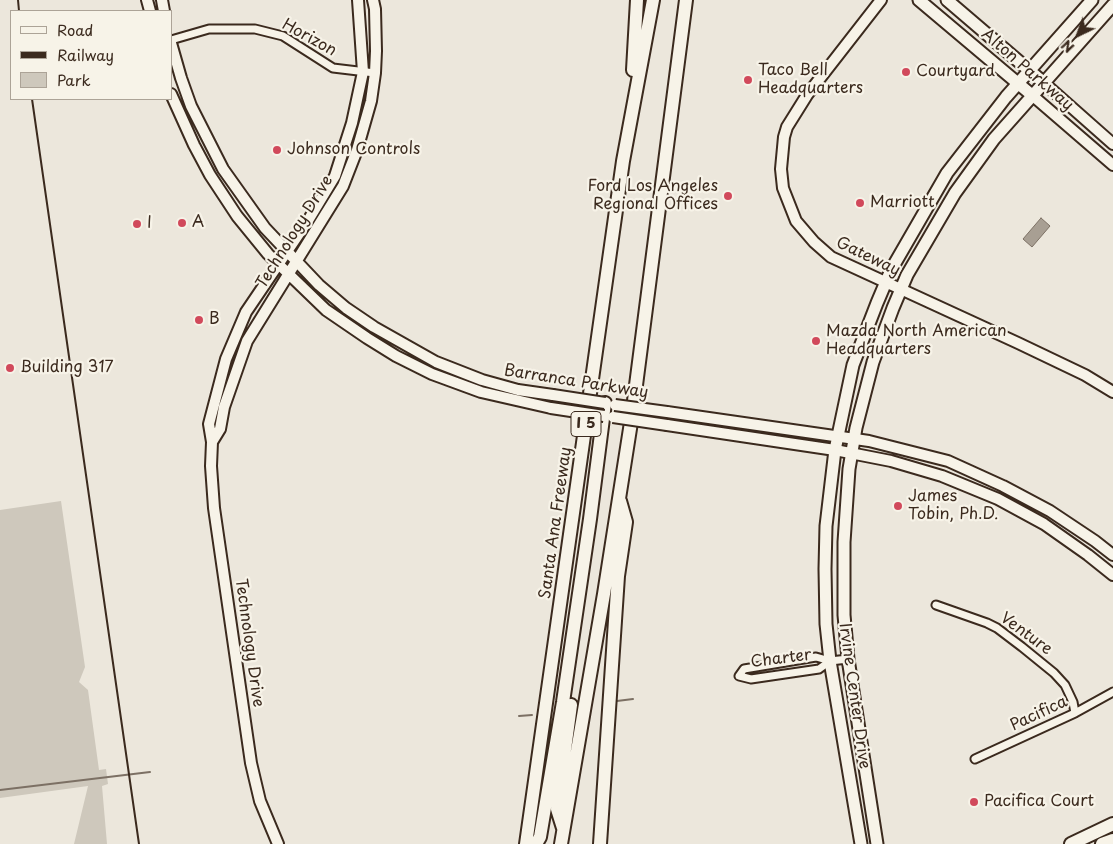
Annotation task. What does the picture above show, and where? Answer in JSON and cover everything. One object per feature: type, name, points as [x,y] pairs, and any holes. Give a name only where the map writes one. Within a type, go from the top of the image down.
[{"type":"highway","points":[[622,161],[633,73],[637,0]]},
{"type":"highway","name":"Santa Ana Freeway","points":[[528,842],[622,161],[653,0]]},
{"type":"highway","points":[[561,844],[604,594],[633,407],[686,0]]},
{"type":"highway","points":[[528,842],[540,837],[593,520],[609,410]]},
{"type":"highway","points":[[600,844],[618,576],[626,522],[618,496]]},
{"type":"highway","points":[[563,830],[557,809],[593,520]]},
{"type":"highway","points":[[1071,844],[1113,824]]},
{"type":"highway","points":[[1102,844],[1113,840]]},
{"type":"main road","name":"Technology Drive","points":[[278,844],[260,802],[250,763],[214,508],[211,466],[212,442],[209,424],[226,359],[246,312],[335,176],[352,123],[362,72],[358,0]]},
{"type":"main road","name":"Technology Drive","points":[[212,442],[220,429],[224,407],[247,341],[343,186],[357,150],[371,101],[374,74],[376,52],[373,0]]},
{"type":"main road","name":"Gateway","points":[[881,0],[807,95],[791,119],[784,137],[781,169],[786,198],[803,232],[831,257],[1085,375],[1113,392]]},
{"type":"main road","name":"Alton Parkway","points":[[919,0],[1113,165]]},
{"type":"main road","name":"Alton Parkway","points":[[947,0],[1113,144]]},
{"type":"main road","name":"Irvine Center Drive","points":[[861,844],[830,661],[826,624],[825,569],[826,526],[834,450],[854,365],[886,283],[920,218],[947,172],[982,126],[1092,0]]},
{"type":"main road","name":"Irvine Center Drive","points":[[877,844],[848,659],[844,615],[844,542],[852,454],[873,362],[901,289],[955,193],[994,139],[1113,5]]},
{"type":"main road","name":"Barranca Parkway","points":[[172,45],[191,106],[207,140],[223,169],[265,228],[319,285],[346,308],[374,327],[436,362],[482,380],[518,390],[554,395],[666,425],[834,450],[891,461],[942,476],[998,499],[1044,524],[1088,554],[1113,575]]},
{"type":"main road","name":"Barranca Parkway","points":[[172,96],[194,146],[223,196],[252,235],[287,274],[326,310],[348,326],[396,356],[432,374],[480,392],[552,408],[667,412],[896,447],[948,461],[995,482],[1050,511],[1095,540],[1113,555]]},
{"type":"street","name":"Horizon","points":[[172,41],[209,29],[255,29],[283,36],[330,66],[374,74]]},
{"type":"street","name":"Venture","points":[[936,605],[987,623],[997,628],[1022,647],[1061,680],[1070,693],[1075,713]]},
{"type":"street","name":"Charter","points":[[830,661],[819,670],[750,679],[739,676],[744,669],[816,657],[830,661],[848,659]]},
{"type":"street","name":"Pacifica","points":[[975,759],[1075,713],[1113,692]]},
{"type":"green space","points":[[61,501],[85,667],[79,682],[88,690],[99,770],[106,769],[108,784],[102,786],[107,844],[74,844],[88,786],[0,798],[0,510]]},
{"type":"shaded area","points":[[1041,218],[1050,226],[1032,247],[1023,239]]},
{"type":"waterway","points":[[617,701],[633,699]]},
{"type":"waterway","points":[[519,716],[532,715]]},
{"type":"waterway","points":[[0,790],[150,772]]},
{"type":"railway","points":[[18,0],[19,10]]},
{"type":"railway","points":[[32,100],[139,844]]},
{"type":"place","name":"Courtyard","points":[[906,72]]},
{"type":"place","name":"Taco Bell Headquarters","points":[[748,80]]},
{"type":"place","name":"Johnson Controls","points":[[277,150]]},
{"type":"place","name":"Ford Los Angeles Regional Offices","points":[[728,196]]},
{"type":"place","name":"Marriott","points":[[860,203]]},
{"type":"place","name":"A","points":[[182,223]]},
{"type":"place","name":"I","points":[[137,224]]},
{"type":"place","name":"B","points":[[199,320]]},
{"type":"place","name":"Mazda North American Headquarters","points":[[816,341]]},
{"type":"place","name":"Building 317","points":[[10,368]]},
{"type":"place","name":"James Tobin, Ph.D.","points":[[898,506]]},
{"type":"place","name":"Pacifica Court","points":[[974,802]]}]
